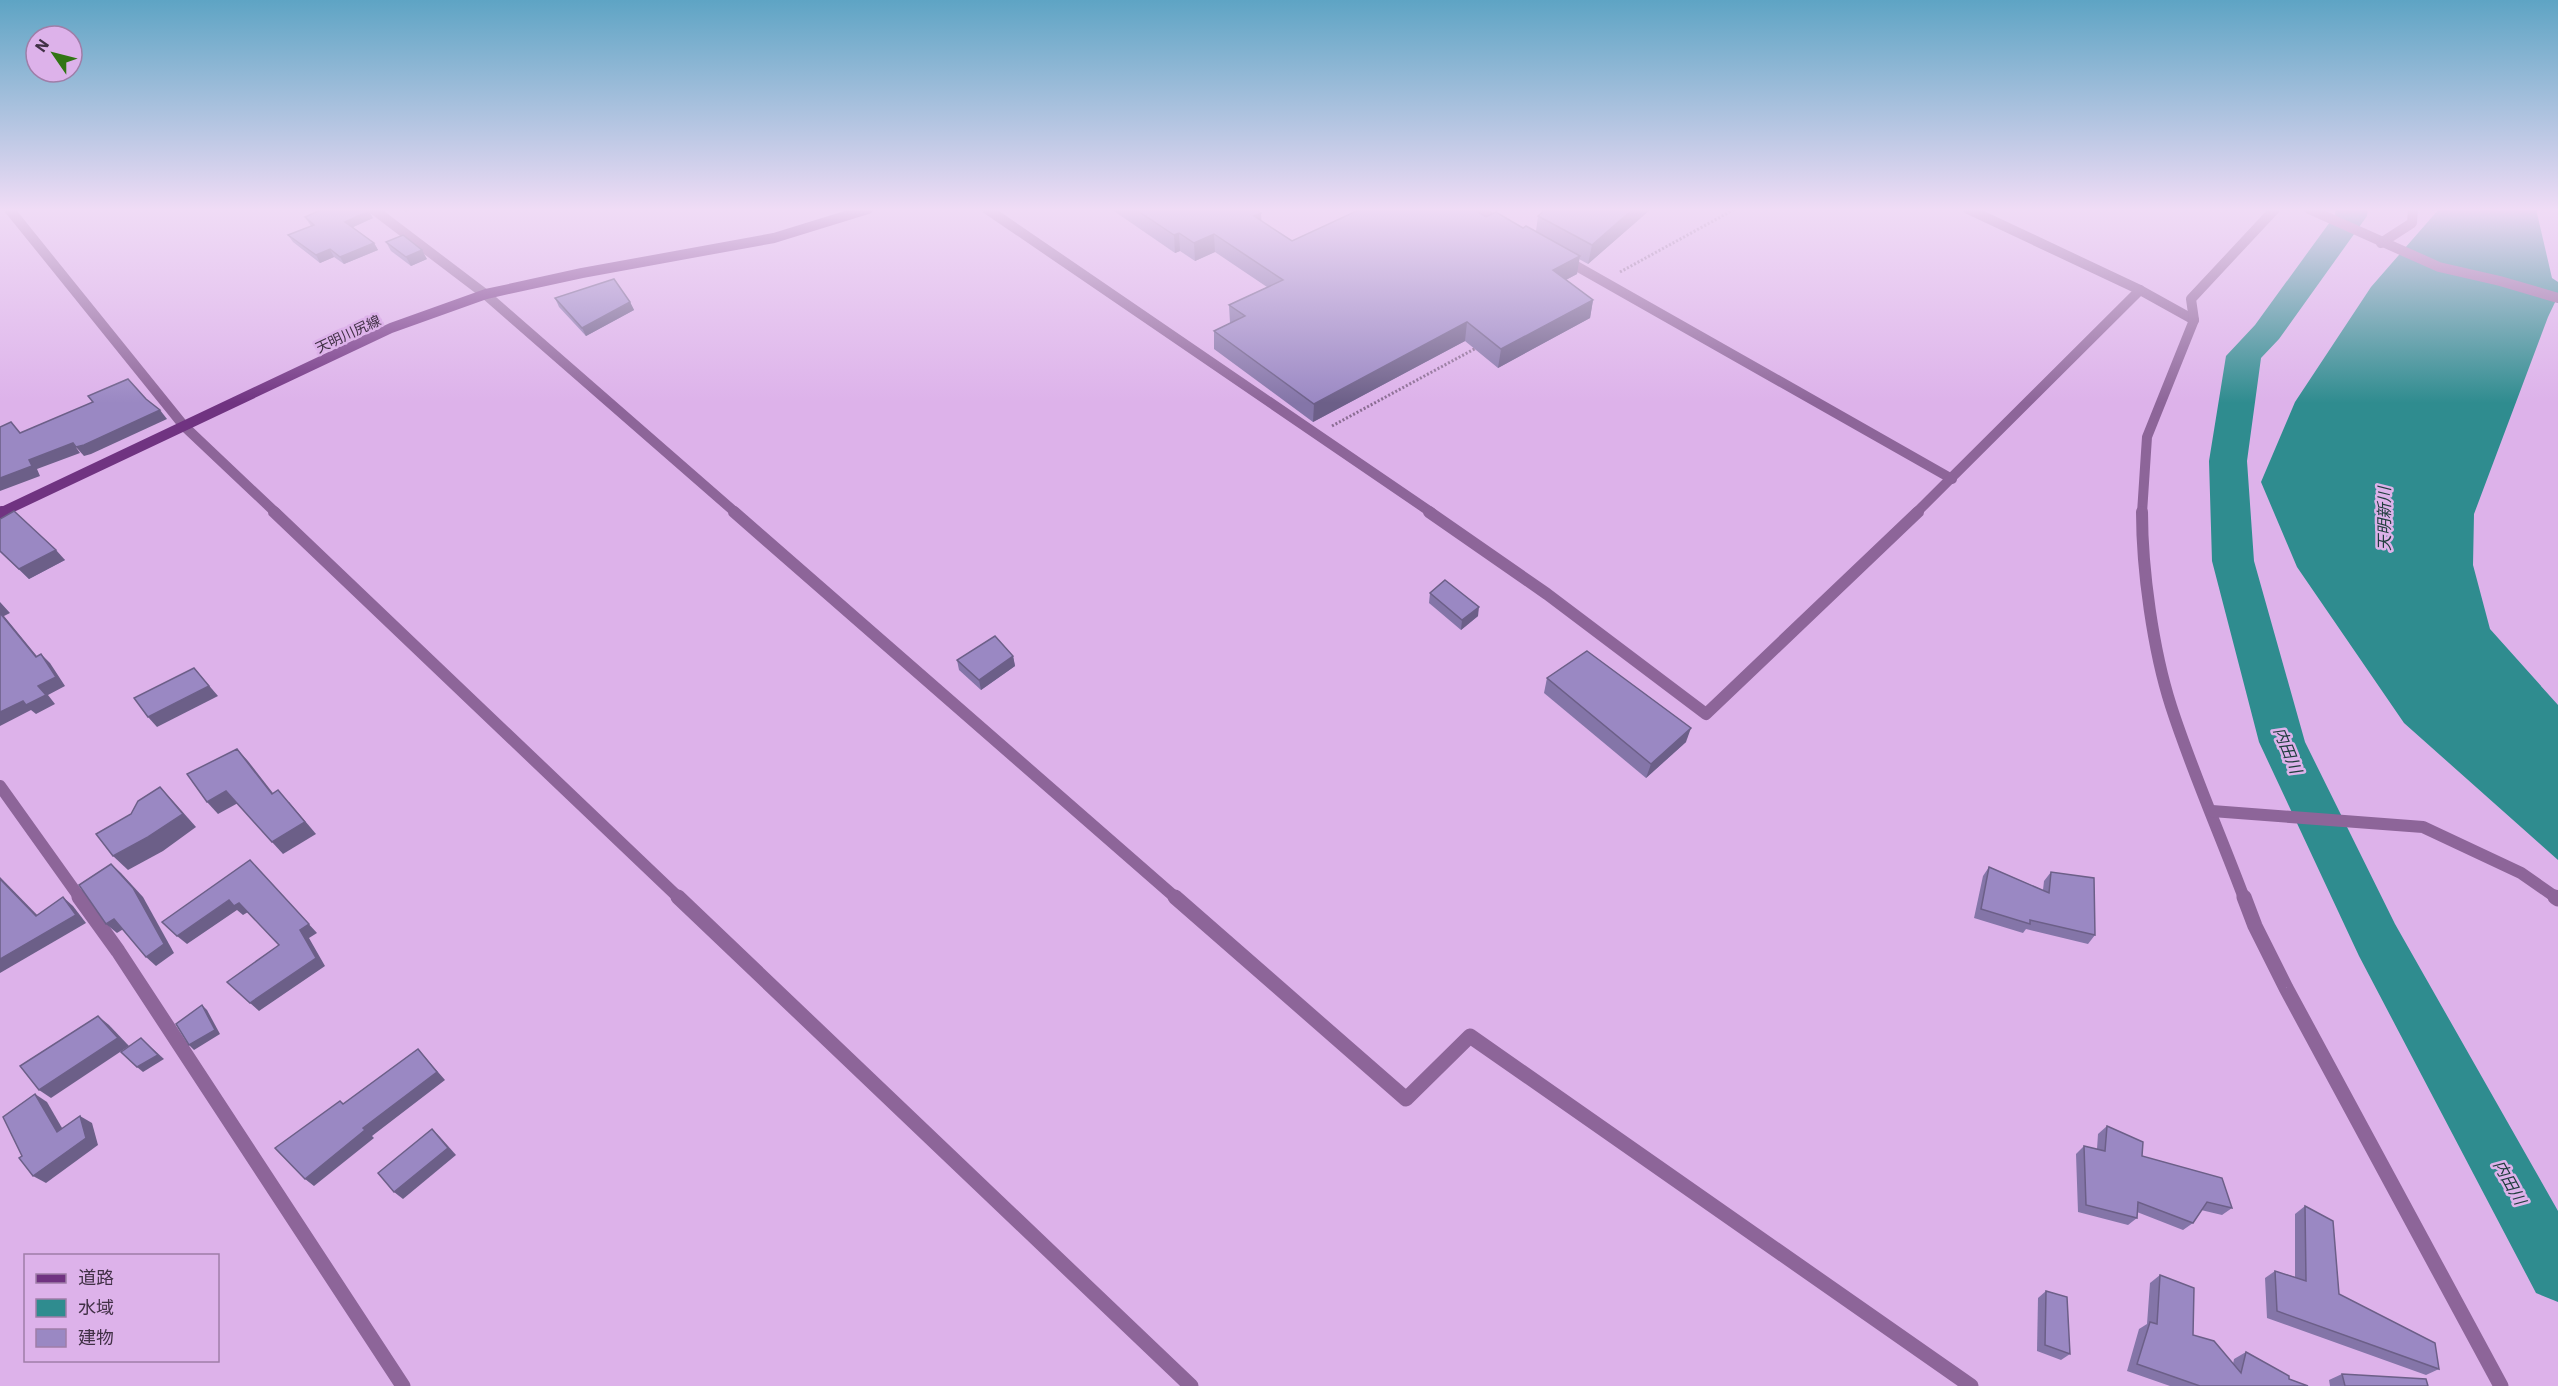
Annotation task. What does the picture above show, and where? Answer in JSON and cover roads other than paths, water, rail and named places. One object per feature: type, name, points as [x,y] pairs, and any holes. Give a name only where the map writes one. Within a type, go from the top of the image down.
[{"type":"main road","name":"天明川尻線","points":[[0,513],[391,328],[485,294],[585,274]]},
{"type":"street","points":[[61,274],[184,426],[1191,1386]]},
{"type":"street","points":[[458,274],[485,294],[1406,1099],[1470,1036],[1971,1386]]},
{"type":"street","points":[[1082,274],[1318,434],[1547,594],[1706,714],[1952,479],[2140,290]]},
{"type":"street","points":[[1590,274],[1952,479]]},
{"type":"street","points":[[2105,274],[2194,320]]},
{"type":"street","points":[[2215,274],[2191,299],[2194,320],[2147,437],[2143,476],[2142,546],[2159,663],[2171,706],[2256,926],[2286,988],[2501,1386]]},
{"type":"street","points":[[2468,274],[2558,298]]},
{"type":"street","points":[[0,786],[118,951],[403,1386]]},
{"type":"street","points":[[2212,811],[2423,827],[2521,873],[2558,899]]},
{"type":"water","name":"天明新川","points":[[2383,274],[2551,274],[2552,278],[2558,282],[2558,296],[2474,514],[2473,565],[2490,629],[2558,705],[2558,860],[2404,723],[2297,567],[2261,482],[2295,402],[2371,287]]},
{"type":"waterway","name":"内田川","points":[[2309,274],[2267,332],[2244,356],[2228,461],[2233,561],[2282,742],[2377,940],[2558,1271]]}]
